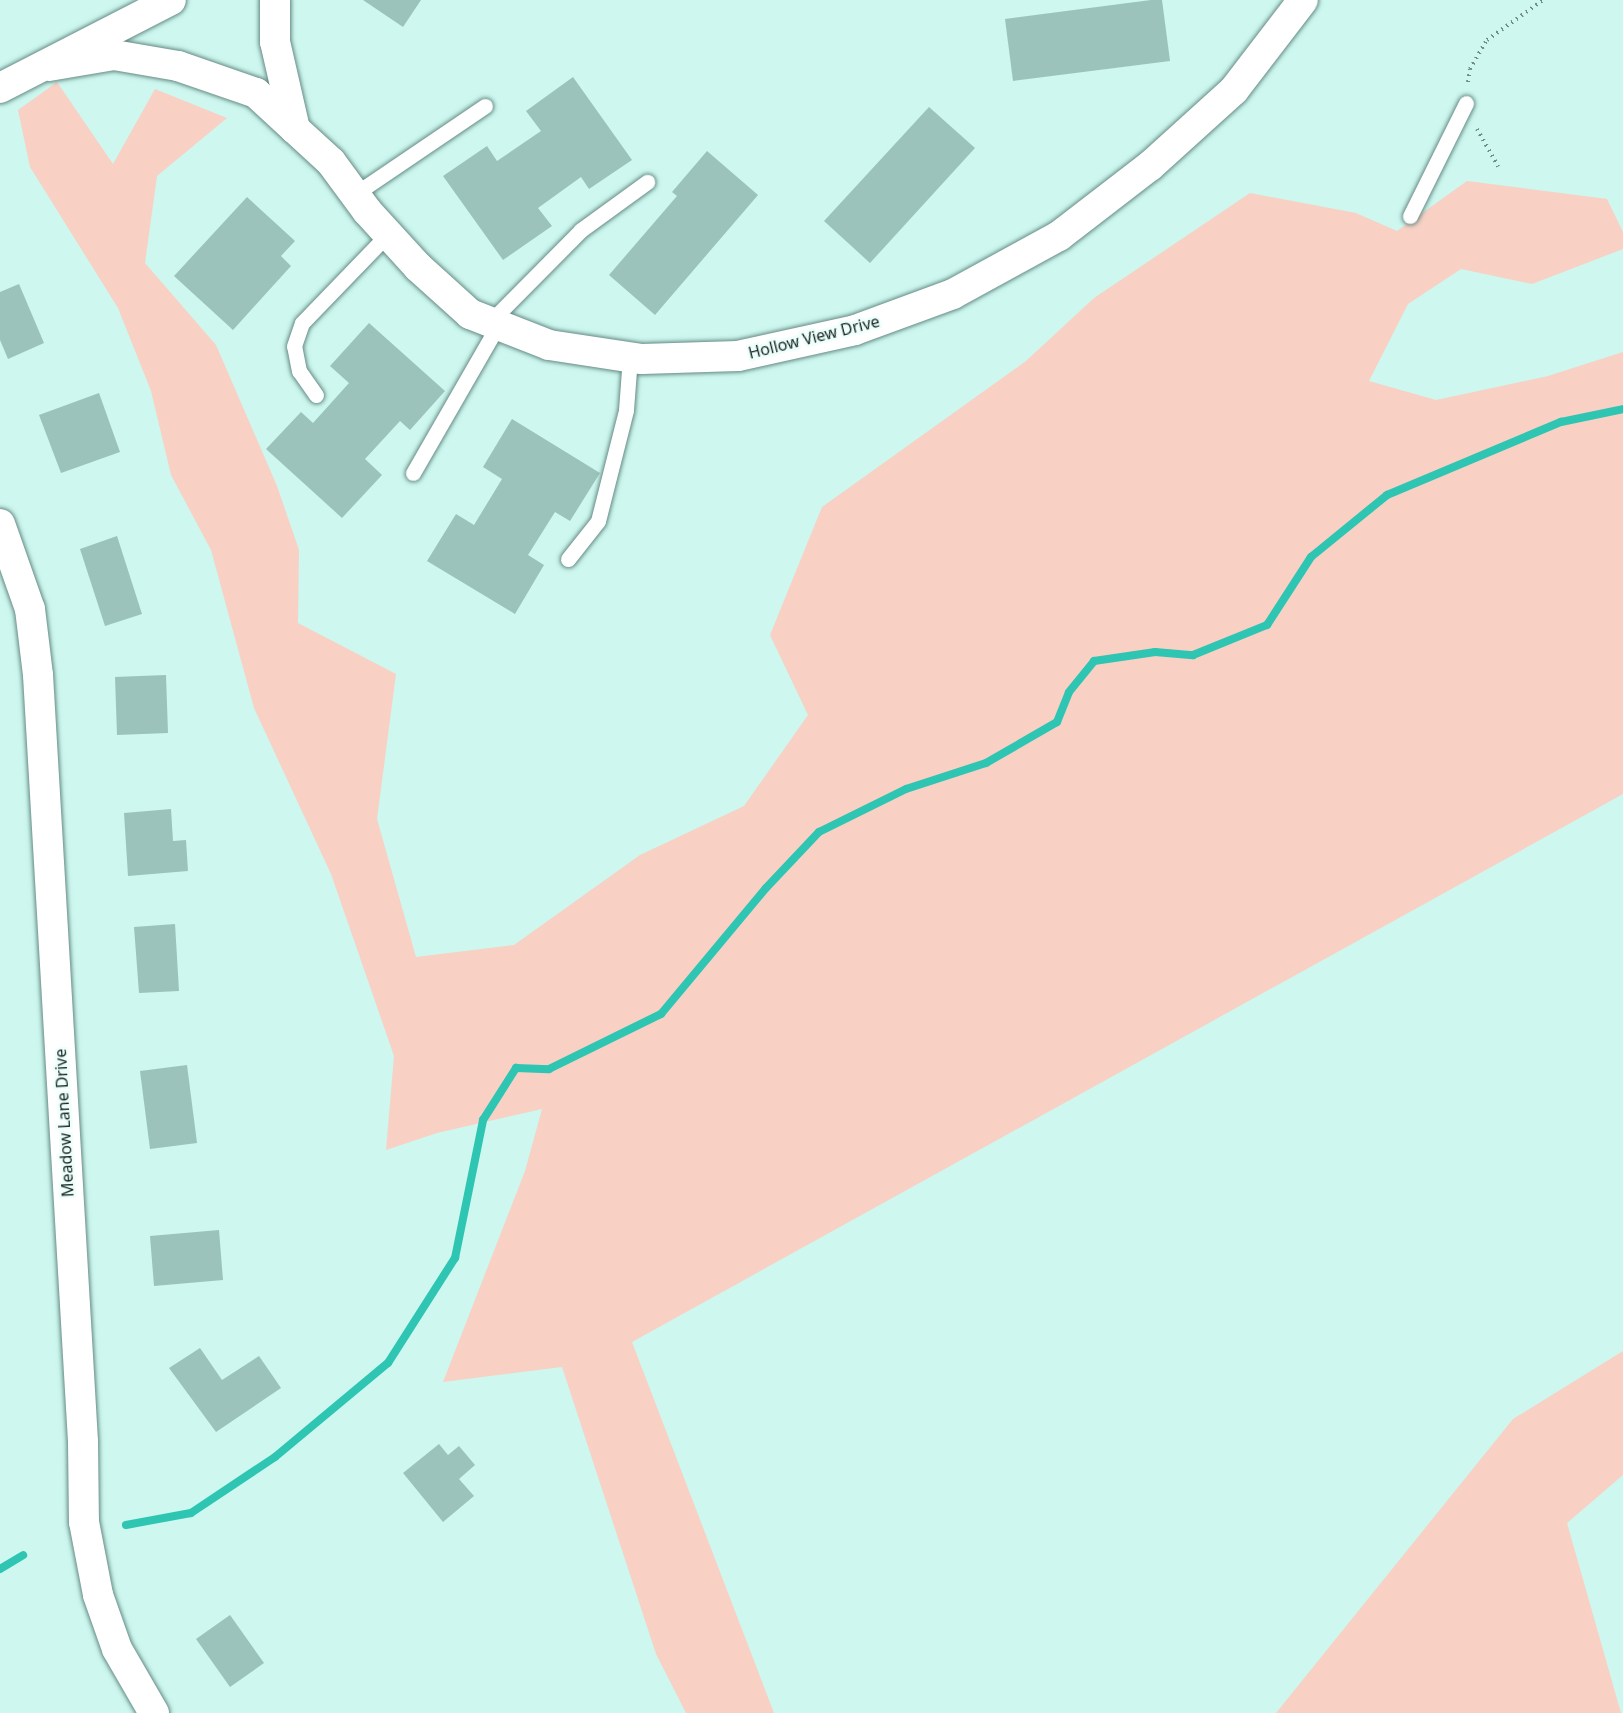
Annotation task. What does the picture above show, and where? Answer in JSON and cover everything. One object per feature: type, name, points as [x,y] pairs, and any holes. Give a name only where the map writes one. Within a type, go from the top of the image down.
[{"type":"street","points":[[0,88],[48,66],[171,0]]},
{"type":"street","points":[[275,0],[275,42],[295,129]]},
{"type":"street","name":"Hollow View Drive","points":[[48,66],[114,55],[178,66],[255,93],[331,162],[388,234],[470,314],[549,345],[630,357],[738,356],[855,330],[953,294],[1059,236],[1150,166],[1234,90],[1303,0]]},
{"type":"street","name":"Meadow Lane Drive","points":[[0,524],[30,609],[38,675],[83,1442],[84,1522],[98,1595],[117,1649],[154,1713]]},
{"type":"lane","points":[[1410,216],[1466,103]]},
{"type":"lane","points":[[355,194],[485,106]]},
{"type":"lane","points":[[413,473],[494,324],[581,230],[646,182]]},
{"type":"lane","points":[[316,395],[299,371],[294,346],[302,323],[388,234]]},
{"type":"lane","points":[[568,559],[598,521],[626,410],[630,357]]},
{"type":"path","points":[[1498,166],[1466,103],[1470,69],[1487,40],[1543,0]]},
{"type":"shaded area","points":[[57,82],[113,164],[155,89],[227,118],[157,176],[145,263],[216,345],[277,486],[299,550],[298,623],[396,674],[377,819],[416,957],[514,945],[640,855],[744,806],[808,715],[770,635],[822,507],[1026,361],[1094,298],[1250,193],[1356,213],[1397,231],[1467,181],[1607,199],[1623,232],[1623,249],[1532,284],[1461,269],[1408,304],[1369,381],[1436,400],[1548,376],[1623,352],[1623,794],[632,1342],[774,1713],[686,1713],[656,1654],[562,1367],[443,1382],[525,1171],[542,1109],[437,1133],[386,1150],[394,1056],[331,874],[254,708],[211,550],[171,475],[151,391],[118,308],[30,167],[18,110]]},
{"type":"shaded area","points":[[1623,1351],[1623,1475],[1567,1523],[1621,1713],[1276,1713],[1513,1419]]},
{"type":"building","points":[[363,0],[421,0],[403,27]]},
{"type":"building","points":[[1162,0],[1170,61],[1013,81],[1005,19]]},
{"type":"building","points":[[573,77],[632,160],[589,189],[581,177],[538,208],[552,226],[503,260],[443,176],[487,146],[497,161],[541,131],[526,111]]},
{"type":"building","points":[[929,107],[975,148],[870,263],[824,221]]},
{"type":"building","points":[[707,151],[758,195],[655,315],[609,275],[677,196],[672,192]]},
{"type":"building","points":[[247,197],[295,241],[281,256],[291,266],[233,330],[174,276]]},
{"type":"building","points":[[19,284],[44,343],[8,359],[0,340],[0,292]]},
{"type":"building","points":[[369,323],[445,391],[410,430],[400,421],[365,459],[382,475],[342,518],[266,449],[301,412],[313,423],[349,383],[330,366]]},
{"type":"building","points":[[99,393],[120,452],[61,473],[39,415]]},
{"type":"building","points":[[512,419],[600,473],[570,521],[555,512],[528,555],[544,565],[515,614],[427,561],[456,514],[474,525],[502,479],[483,467]]},
{"type":"building","points":[[117,536],[142,614],[105,626],[80,549]]},
{"type":"building","points":[[166,675],[168,733],[117,735],[115,677]]},
{"type":"building","points":[[171,809],[173,841],[186,840],[188,871],[128,876],[124,813]]},
{"type":"building","points":[[175,924],[179,991],[139,993],[134,927]]},
{"type":"building","points":[[187,1065],[197,1143],[150,1149],[140,1071]]},
{"type":"building","points":[[219,1230],[223,1280],[154,1286],[150,1236]]},
{"type":"building","points":[[200,1348],[222,1380],[259,1356],[281,1388],[216,1432],[169,1368]]},
{"type":"building","points":[[439,1444],[448,1455],[459,1446],[475,1465],[459,1479],[474,1496],[443,1522],[403,1473]]},
{"type":"building","points":[[230,1615],[264,1663],[230,1687],[196,1639]]},
{"type":"waterway","points":[[126,1525],[191,1513],[275,1457],[388,1363],[455,1258],[483,1120],[516,1068],[549,1069],[661,1014],[766,888],[819,832],[906,789],[986,763],[1057,722],[1069,692],[1094,661],[1155,652],[1193,655],[1267,625],[1311,557],[1387,495],[1561,422],[1623,409]]},
{"type":"waterway","points":[[0,1569],[23,1555]]}]
